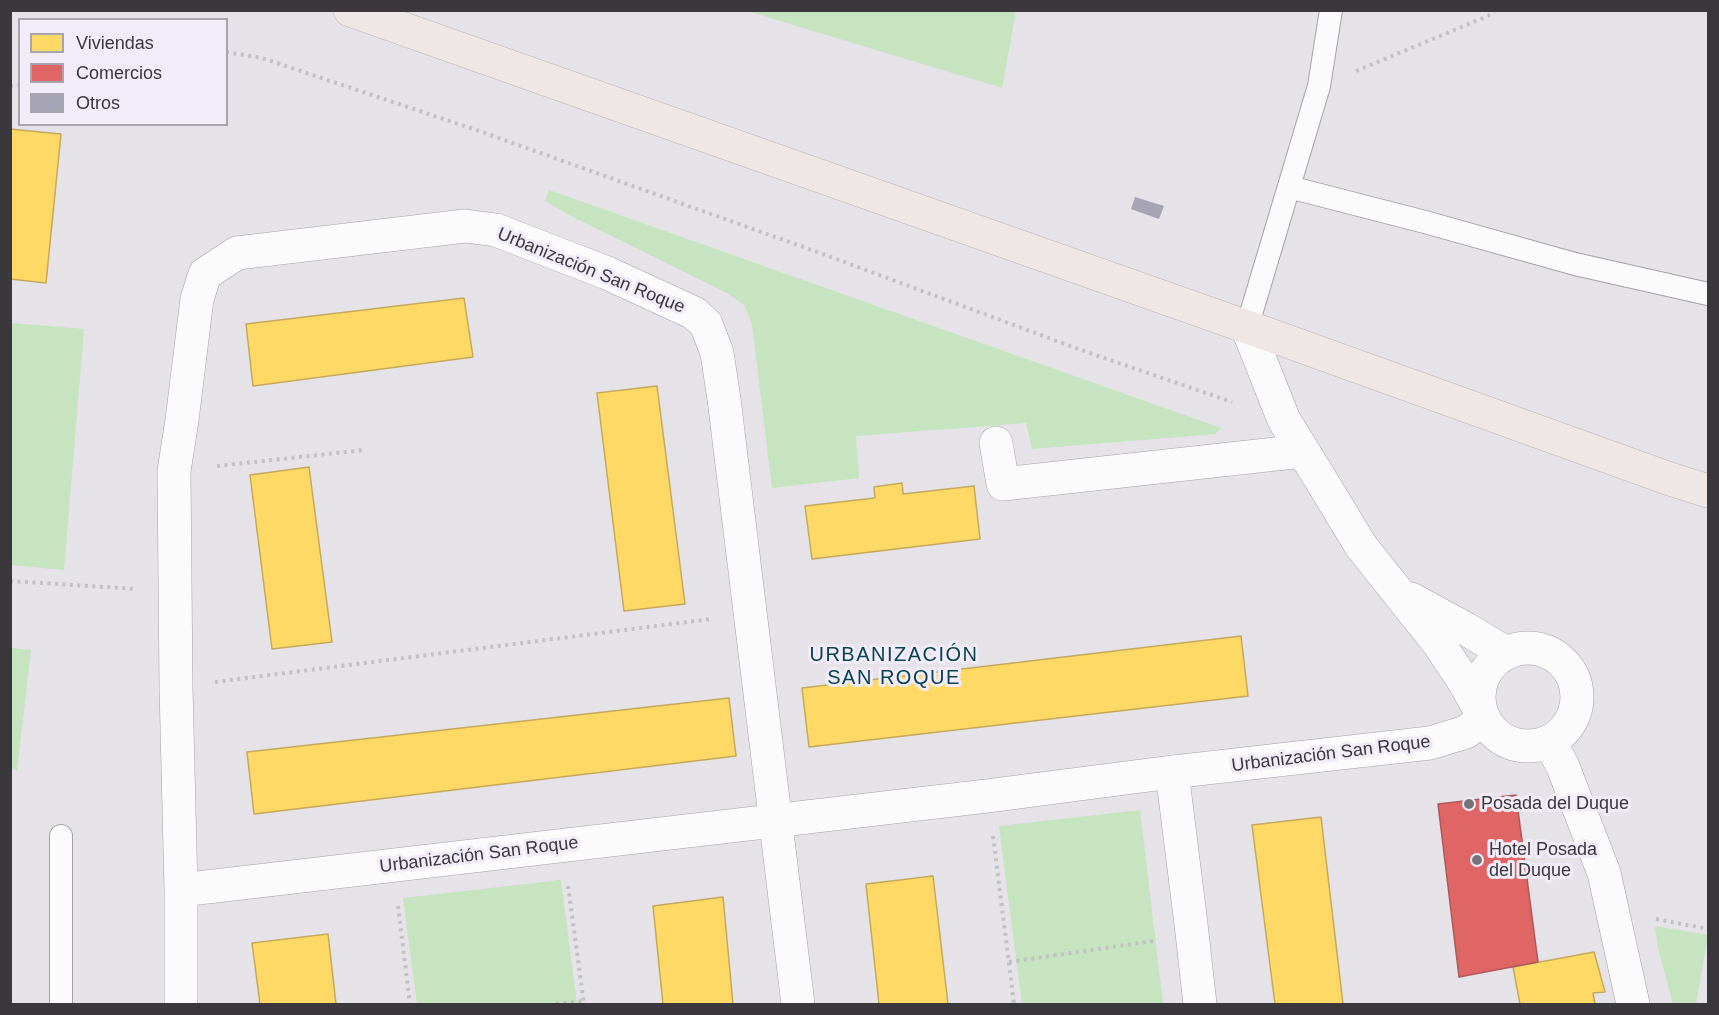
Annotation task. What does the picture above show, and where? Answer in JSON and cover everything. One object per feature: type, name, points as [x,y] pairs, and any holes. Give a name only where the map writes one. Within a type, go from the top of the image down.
[{"type":"highway","points":[[350,10],[1708,491]]},
{"type":"highway","points":[[1670,479],[1708,497]]},
{"type":"street","name":"Urbanización San Roque","points":[[181,1005],[174,471],[197,299],[205,274],[237,253],[465,226],[496,230],[607,273],[694,313],[706,324],[717,353],[724,399],[798,1005]]},
{"type":"street","points":[[1247,327],[1284,420],[1361,546],[1439,644],[1463,680],[1481,714],[1493,732],[1505,741],[1520,747],[1535,746],[1550,741],[1563,732],[1572,720],[1577,705],[1577,690],[1572,674],[1563,662],[1543,650],[1520,648],[1506,653],[1492,663],[1483,676],[1478,692],[1481,714]]},
{"type":"street","points":[[996,443],[1003,484],[1303,451]]},
{"type":"street","points":[[1399,592],[1506,653]]},
{"type":"street","name":"Urbanización San Roque","points":[[181,890],[1430,743],[1466,732],[1481,714]]},
{"type":"street","points":[[1550,741],[1563,767],[1604,873],[1633,1005]]},
{"type":"street","points":[[1172,772],[1200,1005]]},
{"type":"lane","points":[[1247,327],[1318,86],[1331,10]]},
{"type":"lane","points":[[1289,187],[1575,264],[1708,294]]},
{"type":"lane","points":[[61,836],[61,1005]]},
{"type":"path","points":[[1318,86],[1488,16],[1495,10]]},
{"type":"path","points":[[228,52],[262,58],[482,132],[842,261],[1081,350],[1284,420]]},
{"type":"path","points":[[174,471],[364,450]]},
{"type":"path","points":[[10,581],[175,591]]},
{"type":"path","points":[[176,687],[750,614]]},
{"type":"path","points":[[987,796],[1014,1005]]},
{"type":"path","points":[[556,1005],[584,1003],[568,886]]},
{"type":"path","points":[[398,905],[410,1005]]},
{"type":"path","points":[[1655,919],[1708,929]]},
{"type":"path","points":[[1009,962],[1163,939]]},
{"type":"green space","points":[[747,11],[1016,11],[1002,88]]},
{"type":"green space","points":[[549,190],[1221,428],[1215,434],[1032,449],[1026,423],[856,436],[859,478],[772,488],[752,324],[744,305],[727,293],[545,201]]},
{"type":"green space","points":[[11,323],[84,329],[64,570],[11,565]]},
{"type":"green space","points":[[11,648],[31,650],[17,770],[11,769]]},
{"type":"green space","points":[[1140,810],[1163,1004],[1022,1004],[999,826]]},
{"type":"green space","points":[[561,880],[577,1004],[417,1004],[403,898]]},
{"type":"green space","points":[[1655,926],[1708,935],[1696,1004],[1673,1004],[1658,948]]},
{"type":"building: Viviendas","points":[[10,129],[61,134],[46,283],[10,279]]},
{"type":"building: Viviendas","points":[[464,298],[473,357],[253,386],[246,324]]},
{"type":"building: Viviendas","points":[[657,386],[685,604],[624,611],[597,393]]},
{"type":"building: Viviendas","points":[[309,467],[332,642],[272,649],[250,475]]},
{"type":"building: Viviendas","points":[[902,483],[903,494],[974,486],[980,539],[812,559],[805,506],[875,498],[874,487]]},
{"type":"building: Viviendas","points":[[1241,636],[1248,696],[809,747],[802,688]]},
{"type":"building: Viviendas","points":[[729,698],[736,756],[254,814],[247,752]]},
{"type":"building: Viviendas","points":[[1321,817],[1343,1004],[1275,1004],[1252,825]]},
{"type":"building: Viviendas","points":[[933,876],[948,1004],[879,1004],[866,884]]},
{"type":"building: Viviendas","points":[[723,897],[733,1004],[663,1004],[653,906]]},
{"type":"building: Viviendas","points":[[328,934],[336,1004],[260,1004],[252,943]]},
{"type":"building: Viviendas","points":[[1594,952],[1605,992],[1593,993],[1595,1004],[1520,1004],[1513,967]]},
{"type":"building: Comercios","points":[[1516,795],[1538,962],[1459,977],[1438,804]]},
{"type":"building: Otros","points":[[1135,197],[1164,206],[1159,219],[1131,209]]},
{"type":"place","name":"Posada del Duque","points":[[1469,804]]},
{"type":"place","name":"Hotel Posada del Duque","points":[[1477,860]]},
{"type":"district","name":"URBANIZACIÓN SAN ROQUE","points":[[894,666]]}]
